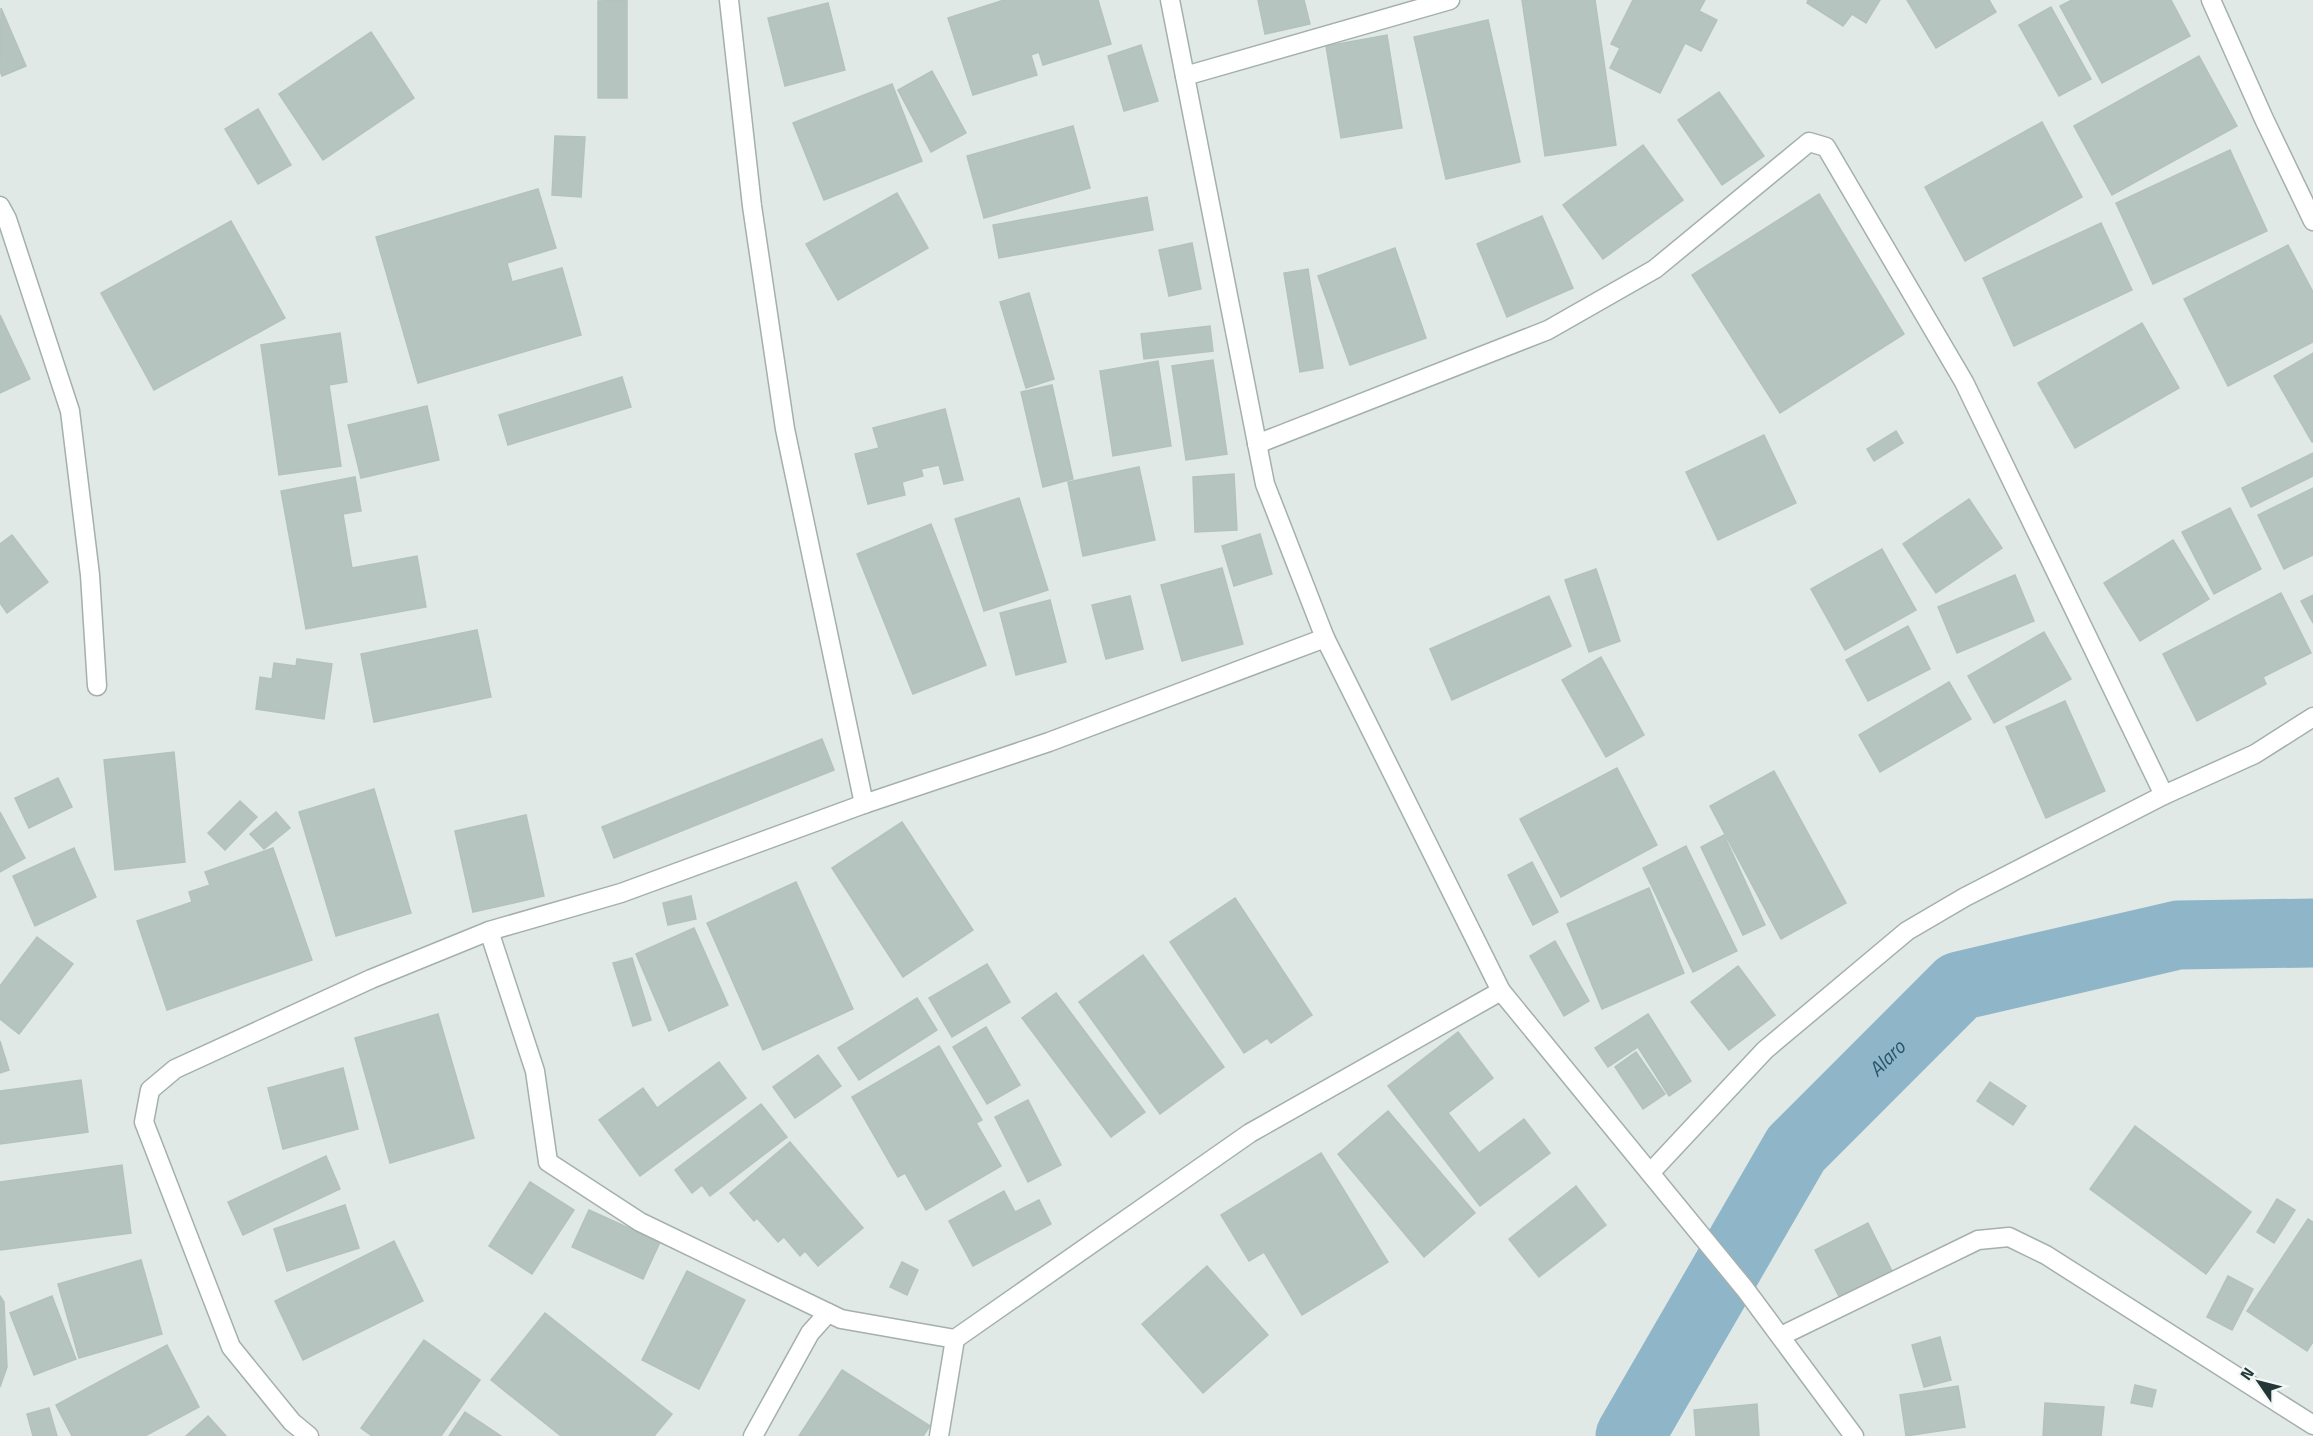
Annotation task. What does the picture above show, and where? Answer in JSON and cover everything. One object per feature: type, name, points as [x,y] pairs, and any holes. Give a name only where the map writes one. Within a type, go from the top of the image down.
[{"type":"street","points":[[729,0],[752,206],[785,429],[864,804]]},
{"type":"street","points":[[1170,0],[1265,484],[1326,638],[1501,991],[1688,1223],[1745,1289],[1854,1436]]},
{"type":"street","points":[[1185,76],[1450,0]]},
{"type":"street","points":[[2211,0],[2264,120],[2313,220]]},
{"type":"street","points":[[1257,444],[1548,330],[1655,269],[1800,149],[1814,141],[1826,147],[1964,382],[2164,795]]},
{"type":"street","points":[[0,206],[7,219],[70,411],[90,575],[97,686]]},
{"type":"street","points":[[309,1436],[291,1422],[231,1347],[144,1122],[150,1090],[175,1069],[371,979],[489,932],[621,893],[864,804],[1049,741],[1326,638]]},
{"type":"street","points":[[1650,1173],[1765,1050],[1908,931],[1965,897],[2164,795],[2255,754],[2313,717]]},
{"type":"street","points":[[489,932],[535,1071],[548,1162],[640,1222],[841,1319],[955,1339],[1250,1133],[1387,1058],[1501,991]]},
{"type":"street","points":[[1781,1336],[1978,1240],[2009,1237],[2046,1255],[2313,1425]]},
{"type":"street","points":[[753,1436],[810,1333],[828,1313]]},
{"type":"street","points":[[939,1436],[955,1339]]},
{"type":"building","points":[[627,0],[627,98],[598,98],[598,1]]},
{"type":"building","points":[[1004,0],[1098,0],[1111,44],[1043,65],[1039,52],[1031,55],[1037,75],[973,95],[948,18]]},
{"type":"building","points":[[1258,0],[1304,0],[1310,24],[1265,34]]},
{"type":"building","points":[[1522,0],[1595,0],[1616,145],[1545,156]]},
{"type":"building","points":[[1633,0],[1705,0],[1699,11],[1717,20],[1701,51],[1685,43],[1660,93],[1610,68],[1620,48],[1611,44]]},
{"type":"building","points":[[1808,0],[1880,0],[1866,23],[1852,14],[1843,26],[1807,3]]},
{"type":"building","points":[[1907,0],[1989,0],[1996,12],[1936,48]]},
{"type":"building","points":[[2072,0],[2171,0],[2190,36],[2102,83],[2060,6]]},
{"type":"building","points":[[828,3],[845,70],[785,86],[768,18]]},
{"type":"building","points":[[2051,7],[2091,79],[2059,96],[2019,25]]},
{"type":"building","points":[[1,8],[26,66],[2,76],[0,71]]},
{"type":"building","points":[[1488,20],[1520,162],[1446,179],[1414,37]]},
{"type":"building","points":[[371,32],[414,98],[323,160],[279,94]]},
{"type":"building","points":[[1387,35],[1402,128],[1341,138],[1326,46]]},
{"type":"building","points":[[1141,45],[1158,101],[1124,111],[1108,56]]},
{"type":"building","points":[[2199,56],[2237,126],[2112,195],[2074,126]]},
{"type":"building","points":[[932,71],[966,133],[931,152],[898,90]]},
{"type":"building","points":[[892,84],[922,161],[824,200],[793,123]]},
{"type":"building","points":[[1719,92],[1764,156],[1722,185],[1678,120]]},
{"type":"building","points":[[258,109],[291,165],[258,184],[225,129]]},
{"type":"building","points":[[2042,122],[2082,197],[1965,261],[1925,187]]},
{"type":"building","points":[[1073,126],[1090,188],[984,218],[967,156]]},
{"type":"building","points":[[555,136],[585,137],[581,197],[552,195]]},
{"type":"building","points":[[1643,145],[1683,200],[1603,259],[1563,205]]},
{"type":"building","points":[[2230,150],[2267,231],[2153,284],[2116,203]]},
{"type":"building","points":[[538,189],[556,248],[507,263],[512,282],[562,268],[581,335],[418,383],[376,237]]},
{"type":"building","points":[[897,193],[928,248],[838,300],[806,244]]},
{"type":"building","points":[[1819,194],[1904,334],[1780,413],[1692,275]]},
{"type":"building","points":[[1147,197],[1153,230],[999,258],[993,225]]},
{"type":"building","points":[[1542,216],[1573,288],[1507,317],[1477,244]]},
{"type":"building","points":[[231,221],[285,318],[154,390],[101,293]]},
{"type":"building","points":[[2101,223],[2132,290],[2014,346],[1983,278]]},
{"type":"building","points":[[1192,243],[1201,289],[1169,296],[1159,250]]},
{"type":"building","points":[[2288,245],[2313,292],[2313,342],[2228,386],[2184,299]]},
{"type":"building","points":[[1395,248],[1426,338],[1350,365],[1318,276]]},
{"type":"building","points":[[1308,269],[1323,368],[1300,372],[1284,273]]},
{"type":"building","points":[[1029,293],[1054,379],[1026,388],[1000,302]]},
{"type":"building","points":[[0,315],[30,379],[0,393]]},
{"type":"building","points":[[2142,323],[2179,388],[2075,448],[2038,383]]},
{"type":"building","points":[[1210,326],[1213,351],[1144,359],[1141,334]]},
{"type":"building","points":[[340,333],[347,382],[329,385],[341,466],[279,475],[261,345]]},
{"type":"building","points":[[2313,353],[2313,442],[2312,442],[2274,376]]},
{"type":"building","points":[[1213,360],[1227,454],[1186,460],[1172,366]]},
{"type":"building","points":[[1158,361],[1171,446],[1113,456],[1100,371]]},
{"type":"building","points":[[622,377],[631,407],[508,445],[499,415]]},
{"type":"building","points":[[1052,385],[1073,479],[1043,487],[1021,392]]},
{"type":"building","points":[[427,406],[439,460],[361,478],[348,425]]},
{"type":"building","points":[[945,409],[963,480],[944,484],[939,465],[921,469],[923,476],[902,482],[905,495],[868,504],[855,454],[879,448],[873,428]]},
{"type":"building","points":[[1896,431],[1903,443],[1874,461],[1867,449]]},
{"type":"building","points":[[1764,435],[1796,503],[1718,540],[1686,472]]},
{"type":"building","points":[[2313,453],[2313,476],[2251,507],[2242,488]]},
{"type":"building","points":[[1139,467],[1155,540],[1083,556],[1068,482]]},
{"type":"building","points":[[1234,474],[1237,530],[1195,532],[1193,477]]},
{"type":"building","points":[[355,477],[361,511],[343,514],[352,568],[417,556],[426,607],[306,629],[281,491]]},
{"type":"building","points":[[2313,488],[2313,555],[2284,569],[2258,515]]},
{"type":"building","points":[[1019,498],[1048,590],[984,611],[955,519]]},
{"type":"building","points":[[1969,499],[2002,548],[1936,593],[1903,544]]},
{"type":"building","points":[[2230,508],[2261,569],[2214,594],[2182,532]]},
{"type":"building","points":[[931,524],[986,665],[913,694],[857,554]]},
{"type":"building","points":[[1260,534],[1272,574],[1234,586],[1222,546]]},
{"type":"building","points":[[12,535],[48,582],[7,613],[0,603],[0,544]]},
{"type":"building","points":[[2173,540],[2209,599],[2140,641],[2104,583]]},
{"type":"building","points":[[1882,549],[1916,610],[1845,650],[1811,589]]},
{"type":"building","points":[[1222,568],[1243,644],[1182,661],[1161,585]]},
{"type":"building","points":[[1596,569],[1620,641],[1589,652],[1565,580]]},
{"type":"building","points":[[2015,575],[2034,621],[1957,653],[1938,607]]},
{"type":"building","points":[[2281,593],[2311,653],[2263,677],[2266,684],[2197,721],[2163,654]]},
{"type":"building","points":[[2313,595],[2313,623],[2301,601]]},
{"type":"building","points":[[1130,596],[1143,649],[1106,659],[1092,605]]},
{"type":"building","points":[[1549,596],[1571,646],[1452,700],[1430,649]]},
{"type":"building","points":[[1050,600],[1066,662],[1016,675],[1000,613]]},
{"type":"building","points":[[1908,626],[1930,669],[1868,701],[1846,660]]},
{"type":"building","points":[[477,630],[491,697],[374,722],[361,654]]},
{"type":"building","points":[[2044,632],[2071,679],[1994,723],[1968,676]]},
{"type":"building","points":[[1601,657],[1644,735],[1606,757],[1562,680]]},
{"type":"building","points":[[297,659],[332,664],[324,719],[256,709],[260,677],[272,679],[274,663],[296,666]]},
{"type":"building","points":[[1949,682],[1971,719],[1880,772],[1859,735]]},
{"type":"building","points":[[2065,701],[2105,791],[2046,818],[2006,727]]},
{"type":"building","points":[[822,739],[834,770],[614,858],[602,827]]},
{"type":"building","points":[[174,752],[185,862],[115,870],[104,760]]},
{"type":"building","points":[[1617,768],[1657,845],[1561,897],[1520,819]]},
{"type":"building","points":[[1774,771],[1846,903],[1781,939],[1710,806]]},
{"type":"building","points":[[58,778],[72,807],[29,828],[15,798]]},
{"type":"building","points":[[374,789],[411,913],[336,936],[299,812]]},
{"type":"building","points":[[240,801],[257,817],[225,850],[208,833]]},
{"type":"building","points":[[0,812],[25,858],[0,872]]},
{"type":"building","points":[[276,812],[290,828],[264,849],[250,834]]},
{"type":"building","points":[[526,815],[544,896],[473,912],[455,831]]},
{"type":"building","points":[[902,822],[973,930],[903,977],[832,868]]},
{"type":"building","points":[[1724,835],[1765,925],[1743,935],[1701,847]]},
{"type":"building","points":[[1686,846],[1737,951],[1693,972],[1643,868]]},
{"type":"building","points":[[74,848],[96,897],[35,926],[13,876]]},
{"type":"building","points":[[273,848],[312,960],[167,1010],[137,921],[192,902],[189,892],[210,885],[205,872]]},
{"type":"building","points":[[1532,862],[1558,912],[1533,925],[1508,875]]},
{"type":"building","points":[[796,882],[853,1009],[763,1050],[707,923]]},
{"type":"building","points":[[1649,888],[1684,973],[1602,1009],[1567,924]]},
{"type":"building","points":[[691,896],[696,919],[668,925],[663,903]]},
{"type":"building","points":[[1235,898],[1312,1015],[1271,1043],[1267,1038],[1244,1053],[1170,942]]},
{"type":"building","points":[[694,928],[728,1005],[669,1031],[636,954]]},
{"type":"building","points":[[37,937],[73,964],[19,1034],[0,1019],[0,986]]},
{"type":"building","points":[[1555,941],[1589,1001],[1564,1016],[1530,956]]},
{"type":"building","points":[[1143,955],[1224,1067],[1160,1114],[1079,1002]]},
{"type":"building","points":[[632,958],[651,1020],[633,1026],[613,963]]},
{"type":"building","points":[[987,964],[1010,1002],[952,1037],[929,998]]},
{"type":"building","points":[[1738,966],[1775,1015],[1729,1050],[1691,1002]]},
{"type":"building","points":[[1056,993],[1145,1112],[1111,1137],[1022,1018]]},
{"type":"building","points":[[917,998],[937,1030],[859,1080],[838,1048]]},
{"type":"building","points":[[438,1014],[474,1138],[390,1163],[355,1038]]},
{"type":"building","points":[[1648,1014],[1691,1081],[1669,1096],[1638,1047],[1608,1067],[1595,1048]]},
{"type":"building","points":[[986,1027],[1020,1085],[987,1104],[953,1047]]},
{"type":"building","points":[[1458,1032],[1493,1078],[1448,1113],[1479,1153],[1524,1119],[1550,1153],[1480,1206],[1388,1086]]},
{"type":"building","points":[[0,1041],[9,1070],[0,1073]]},
{"type":"building","points":[[939,1046],[982,1120],[976,1123],[1001,1166],[926,1210],[905,1173],[898,1177],[852,1097]]},
{"type":"building","points":[[1636,1052],[1665,1094],[1643,1109],[1615,1067]]},
{"type":"building","points":[[818,1055],[841,1086],[795,1118],[773,1087]]},
{"type":"building","points":[[719,1062],[746,1098],[640,1176],[599,1120],[643,1088],[657,1108]]},
{"type":"building","points":[[343,1068],[358,1129],[283,1149],[268,1088]]},
{"type":"building","points":[[81,1080],[88,1132],[0,1144],[0,1091]]},
{"type":"building","points":[[1990,1082],[2026,1106],[2013,1125],[1977,1101]]},
{"type":"building","points":[[1028,1100],[1061,1165],[1028,1182],[995,1117]]},
{"type":"building","points":[[761,1104],[787,1137],[710,1196],[702,1185],[692,1193],[675,1170]]},
{"type":"building","points":[[1388,1111],[1475,1213],[1424,1257],[1338,1154]]},
{"type":"building","points":[[2135,1126],[2251,1212],[2206,1274],[2090,1189]]},
{"type":"building","points":[[790,1142],[863,1228],[818,1266],[805,1251],[800,1256],[784,1237],[778,1242],[757,1218],[754,1221],[730,1193]]},
{"type":"building","points":[[1321,1153],[1388,1262],[1302,1315],[1264,1252],[1249,1261],[1221,1215]]},
{"type":"building","points":[[326,1156],[340,1189],[243,1235],[228,1202]]},
{"type":"building","points":[[122,1165],[131,1233],[0,1250],[0,1182]]},
{"type":"building","points":[[530,1182],[574,1210],[532,1274],[489,1246]]},
{"type":"building","points":[[1576,1186],[1606,1225],[1539,1277],[1509,1239]]},
{"type":"building","points":[[1004,1191],[1015,1212],[1039,1200],[1051,1224],[973,1266],[949,1221]]},
{"type":"building","points":[[2277,1199],[2295,1210],[2274,1243],[2257,1232]]},
{"type":"building","points":[[345,1205],[359,1248],[287,1271],[274,1229]]},
{"type":"building","points":[[589,1210],[660,1242],[643,1279],[572,1247]]},
{"type":"building","points":[[2308,1219],[2313,1222],[2313,1342],[2307,1351],[2247,1311]]},
{"type":"building","points":[[1868,1223],[1895,1277],[1843,1304],[1815,1250]]},
{"type":"building","points":[[394,1241],[423,1301],[303,1360],[275,1301]]},
{"type":"building","points":[[141,1260],[162,1334],[79,1358],[58,1284]]},
{"type":"building","points":[[902,1262],[918,1270],[907,1295],[890,1287]]},
{"type":"building","points":[[1207,1266],[1268,1335],[1203,1393],[1142,1324]]},
{"type":"building","points":[[687,1271],[745,1300],[699,1389],[642,1360]]},
{"type":"building","points":[[2228,1276],[2253,1289],[2232,1330],[2207,1317]]},
{"type":"building","points":[[0,1296],[4,1302],[7,1367],[0,1387]]},
{"type":"building","points":[[52,1296],[76,1359],[34,1375],[10,1313]]},
{"type":"building","points":[[545,1313],[672,1414],[654,1436],[561,1436],[491,1380]]},
{"type":"building","points":[[1940,1337],[1951,1380],[1924,1387],[1912,1345]]},
{"type":"building","points":[[424,1340],[480,1380],[441,1436],[372,1436],[361,1428]]},
{"type":"building","points":[[167,1345],[199,1407],[145,1436],[72,1436],[56,1405]]},
{"type":"building","points":[[842,1370],[930,1426],[923,1436],[799,1436]]},
{"type":"building","points":[[2135,1385],[2156,1390],[2152,1407],[2131,1403]]},
{"type":"building","points":[[1958,1386],[1965,1427],[1906,1436],[1900,1395]]},
{"type":"building","points":[[2045,1403],[2104,1407],[2101,1436],[2043,1436]]},
{"type":"building","points":[[1757,1404],[1759,1436],[1696,1436],[1694,1410]]},
{"type":"building","points":[[49,1408],[57,1436],[33,1436],[27,1414]]},
{"type":"building","points":[[465,1412],[501,1436],[449,1436]]},
{"type":"building","points":[[208,1416],[226,1436],[186,1436]]},
{"type":"waterway","name":"Alaro","points":[[1630,1436],[1796,1149],[1959,986],[2178,935],[2313,933]]}]
